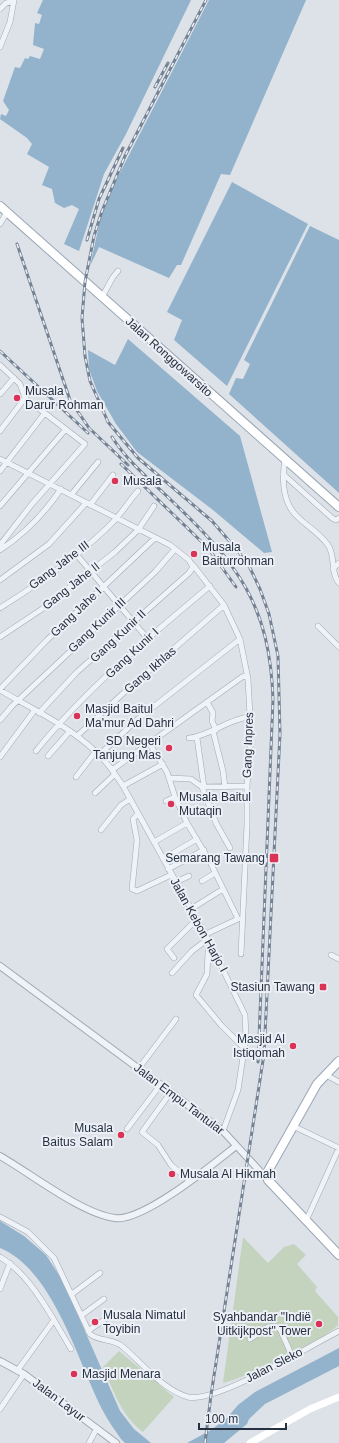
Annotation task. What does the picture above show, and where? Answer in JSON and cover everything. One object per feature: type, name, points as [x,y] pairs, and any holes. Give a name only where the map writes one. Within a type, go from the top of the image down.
[{"type":"main road","name":"Jalan Ronggowarsito","points":[[0,206],[339,507]]},
{"type":"main road","points":[[268,1180],[268,1171],[271,1165],[317,1084],[339,1061]]},
{"type":"main road","name":"Jalan Empu Tantular","points":[[268,1180],[339,1255]]},
{"type":"main road","points":[[250,1443],[310,1409],[339,1397]]},
{"type":"street","points":[[0,9],[6,3],[14,0]]},
{"type":"street","points":[[0,47],[10,22],[14,0]]},
{"type":"street","points":[[0,224],[7,212]]},
{"type":"street","points":[[102,297],[118,271]]},
{"type":"street","points":[[0,545],[6,536],[85,444],[25,398],[20,384],[1,366]]},
{"type":"street","points":[[0,394],[14,378]]},
{"type":"street","points":[[0,431],[25,398]]},
{"type":"street","points":[[0,471],[44,414]]},
{"type":"street","points":[[0,506],[65,430]]},
{"type":"street","points":[[0,459],[8,461],[30,472],[116,519],[155,538],[175,549],[193,565]]},
{"type":"street","points":[[285,460],[283,474],[286,498],[289,508],[328,545],[336,580],[339,583]]},
{"type":"street","points":[[71,495],[98,462]]},
{"type":"street","points":[[283,474],[332,518],[336,520],[339,518]]},
{"type":"street","points":[[0,580],[49,544],[88,504],[113,475]]},
{"type":"street","points":[[0,550],[16,540],[40,518],[61,489]]},
{"type":"street","name":"Gang Jahe III","points":[[0,608],[76,554],[97,537],[116,519],[138,491]]},
{"type":"street","name":"Gang Jahe II","points":[[0,637],[42,609],[115,552],[138,530],[154,506]]},
{"type":"street","name":"Gang Jahe I","points":[[0,690],[47,640],[155,538]]},
{"type":"street","name":"Gang Kunir III","points":[[0,720],[17,700],[155,572],[175,549]]},
{"type":"street","points":[[76,554],[147,638]]},
{"type":"street","points":[[334,569],[339,563]]},
{"type":"street","name":"Gang Inpres","points":[[193,565],[224,605],[240,640],[248,679],[251,735],[247,786],[247,825],[240,919],[241,954]]},
{"type":"street","name":"Gang Kunir II","points":[[0,757],[37,712],[77,672],[189,573],[193,569],[193,565]]},
{"type":"street","name":"Gang Kunir I","points":[[36,751],[57,724],[147,638],[210,586]]},
{"type":"street","name":"Gang Ikhlas","points":[[77,736],[131,686],[224,605]]},
{"type":"street","points":[[318,626],[339,647]]},
{"type":"street","points":[[76,777],[98,753],[138,719],[240,640]]},
{"type":"street","points":[[95,793],[114,772],[149,743],[245,676],[248,679]]},
{"type":"street","name":"Jalan Kebon Harjo I","points":[[0,690],[77,736],[98,753],[114,772],[208,939],[245,1015],[246,1037],[238,1090],[223,1131]]},
{"type":"street","points":[[207,702],[213,713],[212,721],[225,787]]},
{"type":"street","points":[[189,738],[197,738],[239,719],[249,717]]},
{"type":"street","points":[[48,756],[70,731]]},
{"type":"street","points":[[197,738],[203,787],[216,823],[230,848]]},
{"type":"street","points":[[149,743],[163,764],[175,797],[187,823],[204,850],[240,919],[192,951],[172,973]]},
{"type":"street","points":[[123,786],[163,764]]},
{"type":"street","points":[[169,778],[191,779],[203,787],[247,786]]},
{"type":"street","points":[[166,801],[175,797]]},
{"type":"street","points":[[101,830],[122,805],[130,799]]},
{"type":"street","points":[[138,814],[133,819],[137,840],[132,889],[137,892],[171,875]]},
{"type":"street","points":[[154,842],[187,823]]},
{"type":"street","points":[[163,859],[197,839]]},
{"type":"street","points":[[168,869],[204,850]]},
{"type":"street","points":[[202,881],[215,873]]},
{"type":"street","points":[[176,882],[189,876]]},
{"type":"street","points":[[191,909],[223,889]]},
{"type":"street","points":[[174,958],[167,949],[197,920]]},
{"type":"street","points":[[208,939],[207,974],[196,994],[221,1025],[244,1048]]},
{"type":"street","points":[[331,955],[339,959]]},
{"type":"street","name":"Jalan Empu Tantular","points":[[0,966],[223,1131],[268,1180]]},
{"type":"street","points":[[139,1068],[176,1019]]},
{"type":"street","points":[[326,1075],[339,1082]]},
{"type":"street","points":[[127,1129],[161,1084]]},
{"type":"street","points":[[171,1092],[142,1132],[158,1145],[171,1165],[190,1182]]},
{"type":"street","points":[[294,1126],[339,1148],[306,1221]]},
{"type":"street","points":[[0,1156],[82,1206],[115,1218],[127,1218],[190,1182],[236,1146]]},
{"type":"street","points":[[0,1217],[28,1232],[52,1256],[72,1294],[88,1330],[114,1313]]},
{"type":"street","points":[[0,1257],[10,1263],[32,1287],[54,1320],[70,1349]]},
{"type":"street","points":[[0,1289],[2,1275],[10,1263]]},
{"type":"street","points":[[72,1294],[100,1273]]},
{"type":"street","points":[[82,1315],[104,1299]]},
{"type":"street","points":[[17,1371],[54,1320]]},
{"type":"street","points":[[250,1339],[268,1327],[274,1326],[280,1329],[292,1356]]},
{"type":"street","name":"Jalan Sleko","points":[[88,1330],[96,1338],[111,1340],[122,1345],[164,1383],[179,1393],[196,1398],[218,1393],[339,1331]]},
{"type":"street","name":"Jalan Layur","points":[[0,1361],[24,1374],[116,1443]]},
{"type":"street","points":[[0,1409],[24,1374]]},
{"type":"street","points":[[90,1443],[97,1428]]},
{"type":"green space","points":[[243,1237],[268,1263],[284,1247],[294,1244],[306,1255],[297,1264],[317,1287],[315,1291],[338,1317],[338,1325],[323,1336],[276,1361],[223,1383]]},
{"type":"green space","points":[[119,1351],[174,1397],[143,1432],[129,1419],[124,1411],[103,1367]]},
{"type":"water","points":[[43,0],[191,0],[126,134],[104,174],[79,251],[64,244],[79,209],[72,205],[64,208],[55,203],[52,189],[42,185],[49,167],[27,154],[32,144],[27,138],[0,119],[1,114],[6,116],[9,110],[3,101],[15,67],[20,68],[25,58],[28,59],[30,56],[40,59],[44,49],[33,45],[35,23],[39,24],[42,15],[37,13]]},
{"type":"water","points":[[209,0],[306,0],[230,175],[221,174],[181,265],[177,265],[169,278],[99,247],[90,266],[101,216],[113,186]]},
{"type":"water","points":[[232,182],[308,224],[227,386],[174,340],[182,320],[167,312]]},
{"type":"water","points":[[310,226],[339,240],[339,493],[229,394],[236,378],[243,379],[250,364],[244,360]]},
{"type":"water","points":[[128,339],[240,436],[272,552],[264,553],[213,510],[137,452],[116,424],[97,391],[89,369],[88,350],[115,365]]},
{"type":"water","points":[[0,1221],[24,1236],[46,1255],[63,1281],[120,1411],[134,1429],[151,1443],[125,1443],[121,1439],[103,1411],[74,1344],[50,1297],[35,1276],[19,1259],[0,1248]]},
{"type":"water","points":[[339,1348],[339,1366],[265,1404],[249,1419],[247,1424],[224,1443],[187,1443],[211,1430],[226,1419],[238,1405],[255,1392]]},
{"type":"railway","points":[[205,1443],[211,1395],[264,1054],[280,734],[278,656],[269,614],[260,589],[250,568],[238,551],[212,521],[138,458],[108,422],[90,381],[85,356],[82,318],[85,282],[94,236],[102,211],[125,156],[206,0]]},
{"type":"railway","points":[[155,87],[168,63]]},
{"type":"railway","points":[[87,240],[99,199],[123,148]]},
{"type":"railway","points":[[17,244],[70,400],[89,428],[128,465]]},
{"type":"railway","points":[[0,351],[88,433]]},
{"type":"railway","points":[[112,437],[132,463],[195,524],[215,545],[232,567],[246,588],[257,612],[265,638],[271,667],[273,700],[258,1062]]},
{"type":"railway","points":[[121,464],[208,548],[236,587]]},
{"type":"place","name":"Musala Darur Rohman","points":[[17,398]]},
{"type":"place","name":"Musala","points":[[115,481]]},
{"type":"place","name":"Musala Baiturrohman","points":[[194,554]]},
{"type":"place","name":"Masjid Baitul Ma'mur Ad Dahri","points":[[77,716]]},
{"type":"place","name":"SD Negeri Tanjung Mas","points":[[169,748]]},
{"type":"place","name":"Musala Baitul Mutaqin","points":[[171,804]]},
{"type":"place","name":"Semarang Tawang","points":[[274,858]]},
{"type":"place","name":"Stasiun Tawang","points":[[323,987]]},
{"type":"place","name":"Masjid Al Istiqomah","points":[[293,1046]]},
{"type":"place","name":"Musala Baitus Salam","points":[[121,1135]]},
{"type":"place","name":"Musala Al Hikmah","points":[[172,1174]]},
{"type":"place","name":"Musala Nimatul Toyibin","points":[[95,1322]]},
{"type":"place","name":"Syahbandar \"Indië Uitkijkpost\" Tower","points":[[319,1324]]},
{"type":"place","name":"Masjid Menara","points":[[74,1374]]}]
